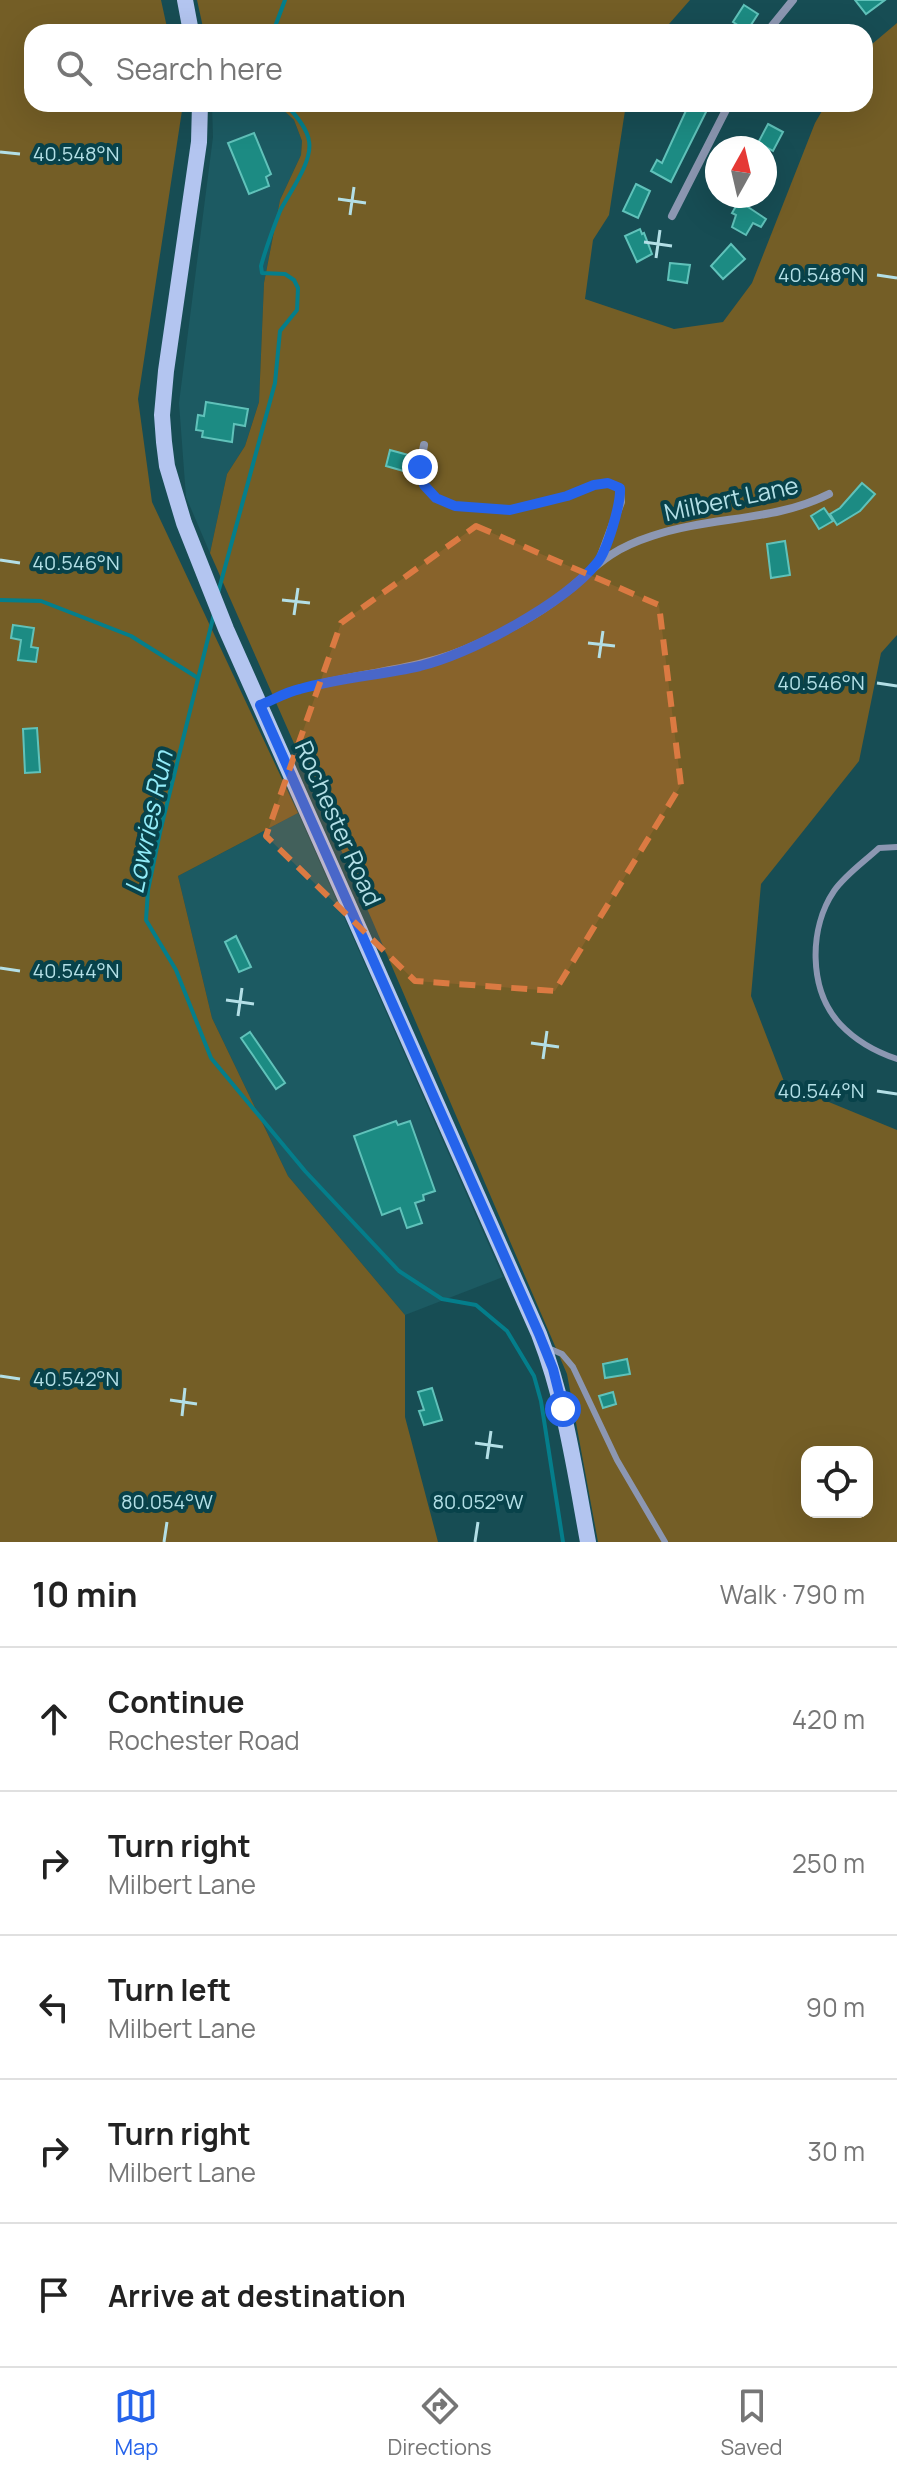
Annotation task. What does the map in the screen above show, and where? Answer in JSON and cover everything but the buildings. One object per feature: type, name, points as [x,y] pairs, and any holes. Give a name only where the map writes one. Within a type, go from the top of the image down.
[{"type":"street","points":[[185,0],[190,24]]},
{"type":"street","points":[[774,24],[793,0]]},
{"type":"street","name":"Rochester Road","points":[[200,112],[199,142],[166,371],[162,415],[167,466],[184,523],[220,614],[544,1347],[563,1409],[588,1542]]},
{"type":"street","points":[[672,216],[725,112]]},
{"type":"street","name":"Milbert Lane","points":[[424,445],[420,467],[424,485],[436,498],[455,506],[510,510],[567,496],[594,485],[608,483],[620,488],[621,502],[599,562]]},
{"type":"street","name":"Milbert Lane","points":[[260,705],[297,689],[421,665],[468,648],[535,614],[612,552],[654,535],[693,524],[806,506],[829,494]]},
{"type":"lane","points":[[896,846],[879,848],[836,888],[817,930],[816,971],[825,998],[839,1023],[867,1046],[897,1059]]},
{"type":"lane","points":[[544,1347],[562,1354],[573,1367],[617,1460],[665,1542]]},
{"type":"highlighted area","points":[[476,526],[659,605],[681,785],[555,991],[415,981],[266,836],[341,623]]},
{"type":"shaded area","points":[[0,0],[161,0],[166,24],[24,24],[24,112],[182,112],[138,399],[152,502],[298,813],[178,876],[212,1018],[288,1176],[405,1315],[405,1417],[438,1542],[0,1542]]},
{"type":"shaded area","points":[[197,0],[690,0],[669,24],[202,24]]},
{"type":"shaded area","points":[[897,23],[897,635],[881,653],[859,761],[761,884],[751,996],[785,1084],[897,1130],[897,1542],[598,1542],[567,1374],[210,553],[227,474],[245,446],[259,402],[264,283],[280,200],[301,155],[302,141],[294,120],[286,112],[625,112],[609,215],[593,240],[585,299],[674,329],[723,322],[752,283],[815,123],[821,112],[873,112],[873,43]]},
{"type":"shaded area","points":[[212,112],[286,112],[294,120],[302,141],[301,155],[280,200],[264,283],[259,402],[245,446],[227,474],[210,553],[186,497],[179,403],[213,137]]},
{"type":"shaded area","points":[[298,813],[503,1277],[405,1315],[288,1176],[212,1018],[178,876]]},
{"type":"waterway","name":"Lowries Run","points":[[276,24],[285,0]]},
{"type":"waterway","name":"Lowries Run","points":[[218,593],[275,383],[280,331],[297,310],[298,288],[294,280],[285,274],[262,273],[261,266],[280,211],[304,168],[309,149],[306,131],[292,112]]},
{"type":"waterway","points":[[0,600],[41,601],[131,636],[198,678]]},
{"type":"waterway","name":"Lowries Run","points":[[214,614],[160,832],[148,890],[146,920],[176,970],[211,1058],[305,1171],[399,1271],[442,1299],[476,1305],[507,1331],[534,1376],[541,1401],[563,1542]]},
{"type":"route","points":[[420,467],[424,485],[436,498],[455,506],[510,510],[567,496],[594,485],[608,483],[620,488],[621,502],[599,562],[561,596],[535,614],[478,644],[421,665],[297,689],[260,705],[539,1334],[553,1369],[563,1409]]}]
